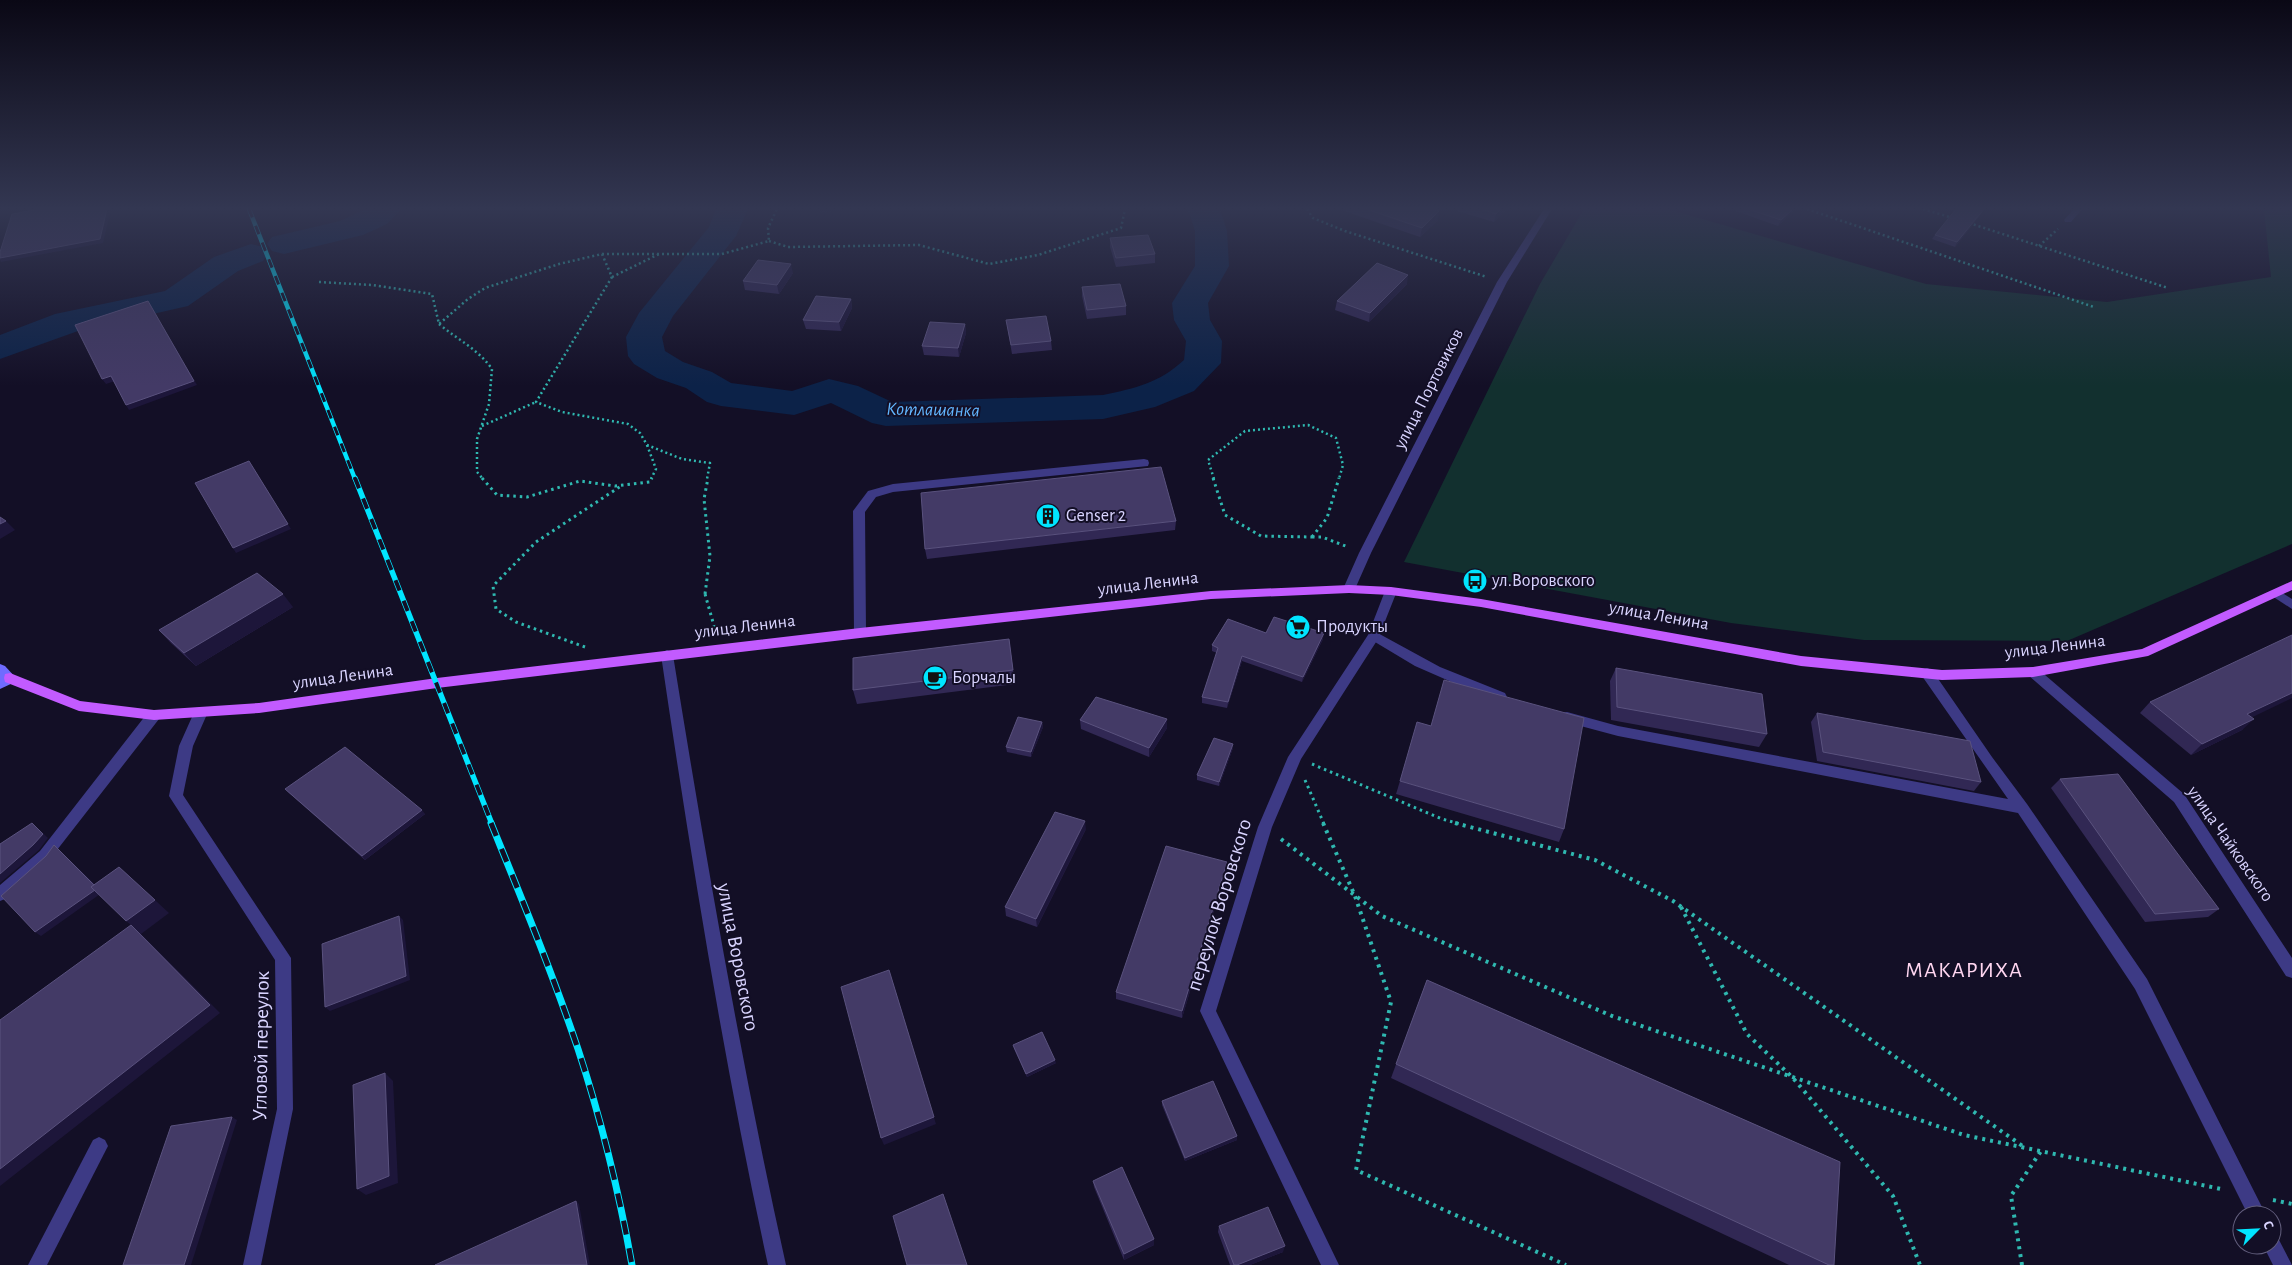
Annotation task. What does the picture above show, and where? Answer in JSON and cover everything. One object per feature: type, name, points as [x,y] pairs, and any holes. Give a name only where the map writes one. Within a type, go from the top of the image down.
[{"type":"main road","name":"улица Ленина","points":[[3,677],[78,706],[154,715],[201,712],[259,708],[667,655],[1211,595],[1349,589],[1391,591],[1481,603],[1801,661],[1942,675],[2032,672],[2144,653],[2292,586]]},
{"type":"street","name":"улица Портовиков","points":[[1349,589],[1365,553],[1511,268]]},
{"type":"street","points":[[860,633],[859,511],[872,494],[893,488],[1144,463]]},
{"type":"street","name":"переулок Воровского","points":[[1330,1265],[1208,1011],[1265,826],[1295,757],[1374,636],[1391,591]]},
{"type":"street","points":[[2276,593],[2292,605]]},
{"type":"street","points":[[1374,636],[1400,654],[1441,674],[1510,701]]},
{"type":"street","name":"улица Воровского","points":[[667,655],[700,876],[761,1193],[777,1265]]},
{"type":"street","name":"улица Чайковского","points":[[2032,672],[2179,798],[2292,971]]},
{"type":"street","points":[[1927,673],[1987,761],[2022,808],[2141,984],[2252,1205]]},
{"type":"street","name":"Угловой переулок","points":[[201,712],[186,746],[176,796],[283,958],[285,1109],[252,1265]]},
{"type":"street","points":[[1555,714],[1618,731],[2022,808]]},
{"type":"street","points":[[0,894],[45,854],[154,715]]},
{"type":"street","points":[[37,1265],[99,1146]]},
{"type":"path","points":[[439,324],[484,288],[546,268]]},
{"type":"path","points":[[608,268],[612,277]]},
{"type":"path","points":[[482,426],[536,402],[612,277],[630,268]]},
{"type":"path","points":[[1459,268],[1502,282]]},
{"type":"path","points":[[1980,268],[2094,307]]},
{"type":"path","points":[[2107,268],[2168,288]]},
{"type":"path","points":[[319,282],[372,285],[432,294],[439,324],[454,337],[482,355],[492,369],[489,404],[477,439],[477,472],[497,495],[527,498],[580,481],[622,485],[650,482],[656,469],[647,445],[640,433],[628,424],[562,412],[536,402]]},
{"type":"path","points":[[1312,537],[1327,518],[1343,465],[1336,438],[1308,425],[1245,431],[1208,460],[1225,515],[1261,536],[1322,538],[1365,553]]},
{"type":"path","points":[[647,445],[682,459],[710,463],[704,499],[710,556],[705,594],[720,649]]},
{"type":"path","points":[[588,647],[516,622],[496,609],[493,586],[536,542],[622,485]]},
{"type":"path","points":[[1295,757],[1356,896],[1391,1002],[1356,1170],[1566,1265]]},
{"type":"path","points":[[1295,757],[1442,819],[1595,860],[1681,907],[2026,1148]]},
{"type":"path","points":[[1265,826],[1382,916],[1612,1016],[1964,1136],[2292,1204]]},
{"type":"path","points":[[1681,907],[1747,1034],[1793,1078],[1893,1196],[1920,1265]]},
{"type":"path","points":[[2022,1265],[2011,1196],[2041,1151]]},
{"type":"green space","points":[[1549,268],[1871,268],[1926,284],[2107,302],[2271,277],[2270,268],[2292,268],[2292,544],[2067,641],[1864,640],[1731,623],[1404,562]]},
{"type":"building","points":[[752,268],[788,268],[777,285],[743,281]]},
{"type":"building","points":[[1372,268],[1390,268],[1408,275],[1370,313],[1337,301]]},
{"type":"building","points":[[1120,284],[1126,306],[1087,310],[1082,287]]},
{"type":"building","points":[[816,296],[851,299],[839,322],[803,320]]},
{"type":"building","points":[[148,301],[194,381],[126,405],[111,376],[102,379],[75,325]]},
{"type":"building","points":[[1046,316],[1051,341],[1011,345],[1006,320]]},
{"type":"building","points":[[930,322],[965,324],[958,348],[922,346]]},
{"type":"building","points":[[249,461],[288,524],[233,548],[195,483]]},
{"type":"building","name":"Genser 2","points":[[1161,467],[1176,521],[925,549],[921,493]]},
{"type":"building","points":[[0,517],[6,521],[0,524]]},
{"type":"building","points":[[257,573],[283,594],[184,653],[159,630]]},
{"type":"building","points":[[1274,617],[1324,633],[1303,677],[1242,656],[1228,702],[1202,697],[1218,648],[1212,645],[1228,619],[1266,633]]},
{"type":"building","points":[[2292,635],[2292,693],[2247,714],[2254,719],[2202,744],[2150,702]]},
{"type":"building","points":[[1009,639],[1013,670],[853,690],[853,658]]},
{"type":"building","points":[[1616,668],[1762,694],[1767,734],[1617,707]]},
{"type":"building","points":[[1444,680],[1584,718],[1564,829],[1400,781],[1417,722],[1431,726]]},
{"type":"building","points":[[1096,697],[1167,719],[1149,748],[1080,720]]},
{"type":"building","points":[[1817,713],[1970,741],[1981,782],[1823,752]]},
{"type":"building","points":[[1018,717],[1042,722],[1031,752],[1006,747]]},
{"type":"building","points":[[1214,738],[1233,744],[1219,782],[1197,775]]},
{"type":"building","points":[[345,747],[422,810],[362,856],[285,789]]},
{"type":"building","points":[[2118,774],[2219,909],[2155,914],[2060,779]]},
{"type":"building","points":[[1055,812],[1085,821],[1036,919],[1005,907]]},
{"type":"building","points":[[32,823],[43,834],[0,874],[0,844]]},
{"type":"building","points":[[54,845],[94,885],[91,887],[95,890],[35,932],[1,896],[46,856]]},
{"type":"building","points":[[1166,846],[1227,862],[1182,1011],[1116,992]]},
{"type":"building","points":[[119,867],[155,900],[126,921],[91,887]]},
{"type":"building","points":[[399,916],[406,976],[325,1007],[322,944]]},
{"type":"building","points":[[131,925],[210,1005],[0,1169],[0,1020]]},
{"type":"building","points":[[889,970],[934,1117],[881,1138],[841,987]]},
{"type":"building","points":[[1427,980],[1840,1162],[1834,1265],[1829,1265],[1396,1064]]},
{"type":"building","points":[[1042,1032],[1055,1060],[1026,1074],[1013,1045]]},
{"type":"building","points":[[385,1073],[389,1176],[357,1189],[353,1085]]},
{"type":"building","points":[[1213,1081],[1237,1136],[1185,1158],[1162,1101]]},
{"type":"building","points":[[232,1117],[184,1265],[123,1265],[171,1126]]},
{"type":"building","points":[[1122,1167],[1154,1239],[1124,1254],[1093,1181]]},
{"type":"building","points":[[943,1194],[967,1265],[907,1265],[893,1216]]},
{"type":"building","points":[[576,1201],[587,1265],[435,1265]]},
{"type":"building","points":[[1268,1207],[1285,1246],[1234,1265],[1219,1226]]},
{"type":"waterway","name":"Котлашанка","points":[[0,348],[68,322],[176,299],[220,268]]},
{"type":"waterway","name":"Котлашанка","points":[[693,268],[657,313],[644,337],[647,356],[670,370],[699,380],[721,394],[794,403],[829,391],[844,394],[886,414],[1103,407],[1141,399],[1181,383],[1202,363],[1204,341],[1192,320],[1190,303],[1211,268]]},
{"type":"railway","points":[[272,268],[355,479]]},
{"type":"railway","points":[[355,478],[492,824]]},
{"type":"railway","points":[[491,823],[547,963],[578,1049],[609,1156],[632,1265]]},
{"type":"place","name":"Genser 2","points":[[1048,516]]},
{"type":"place","name":"ул.Воровского","points":[[1475,581]]},
{"type":"place","name":"Продукты","points":[[1298,627]]},
{"type":"place","name":"Борчалы","points":[[935,678]]},
{"type":"district","name":"МАКАРИХА","points":[[1964,970]]}]
